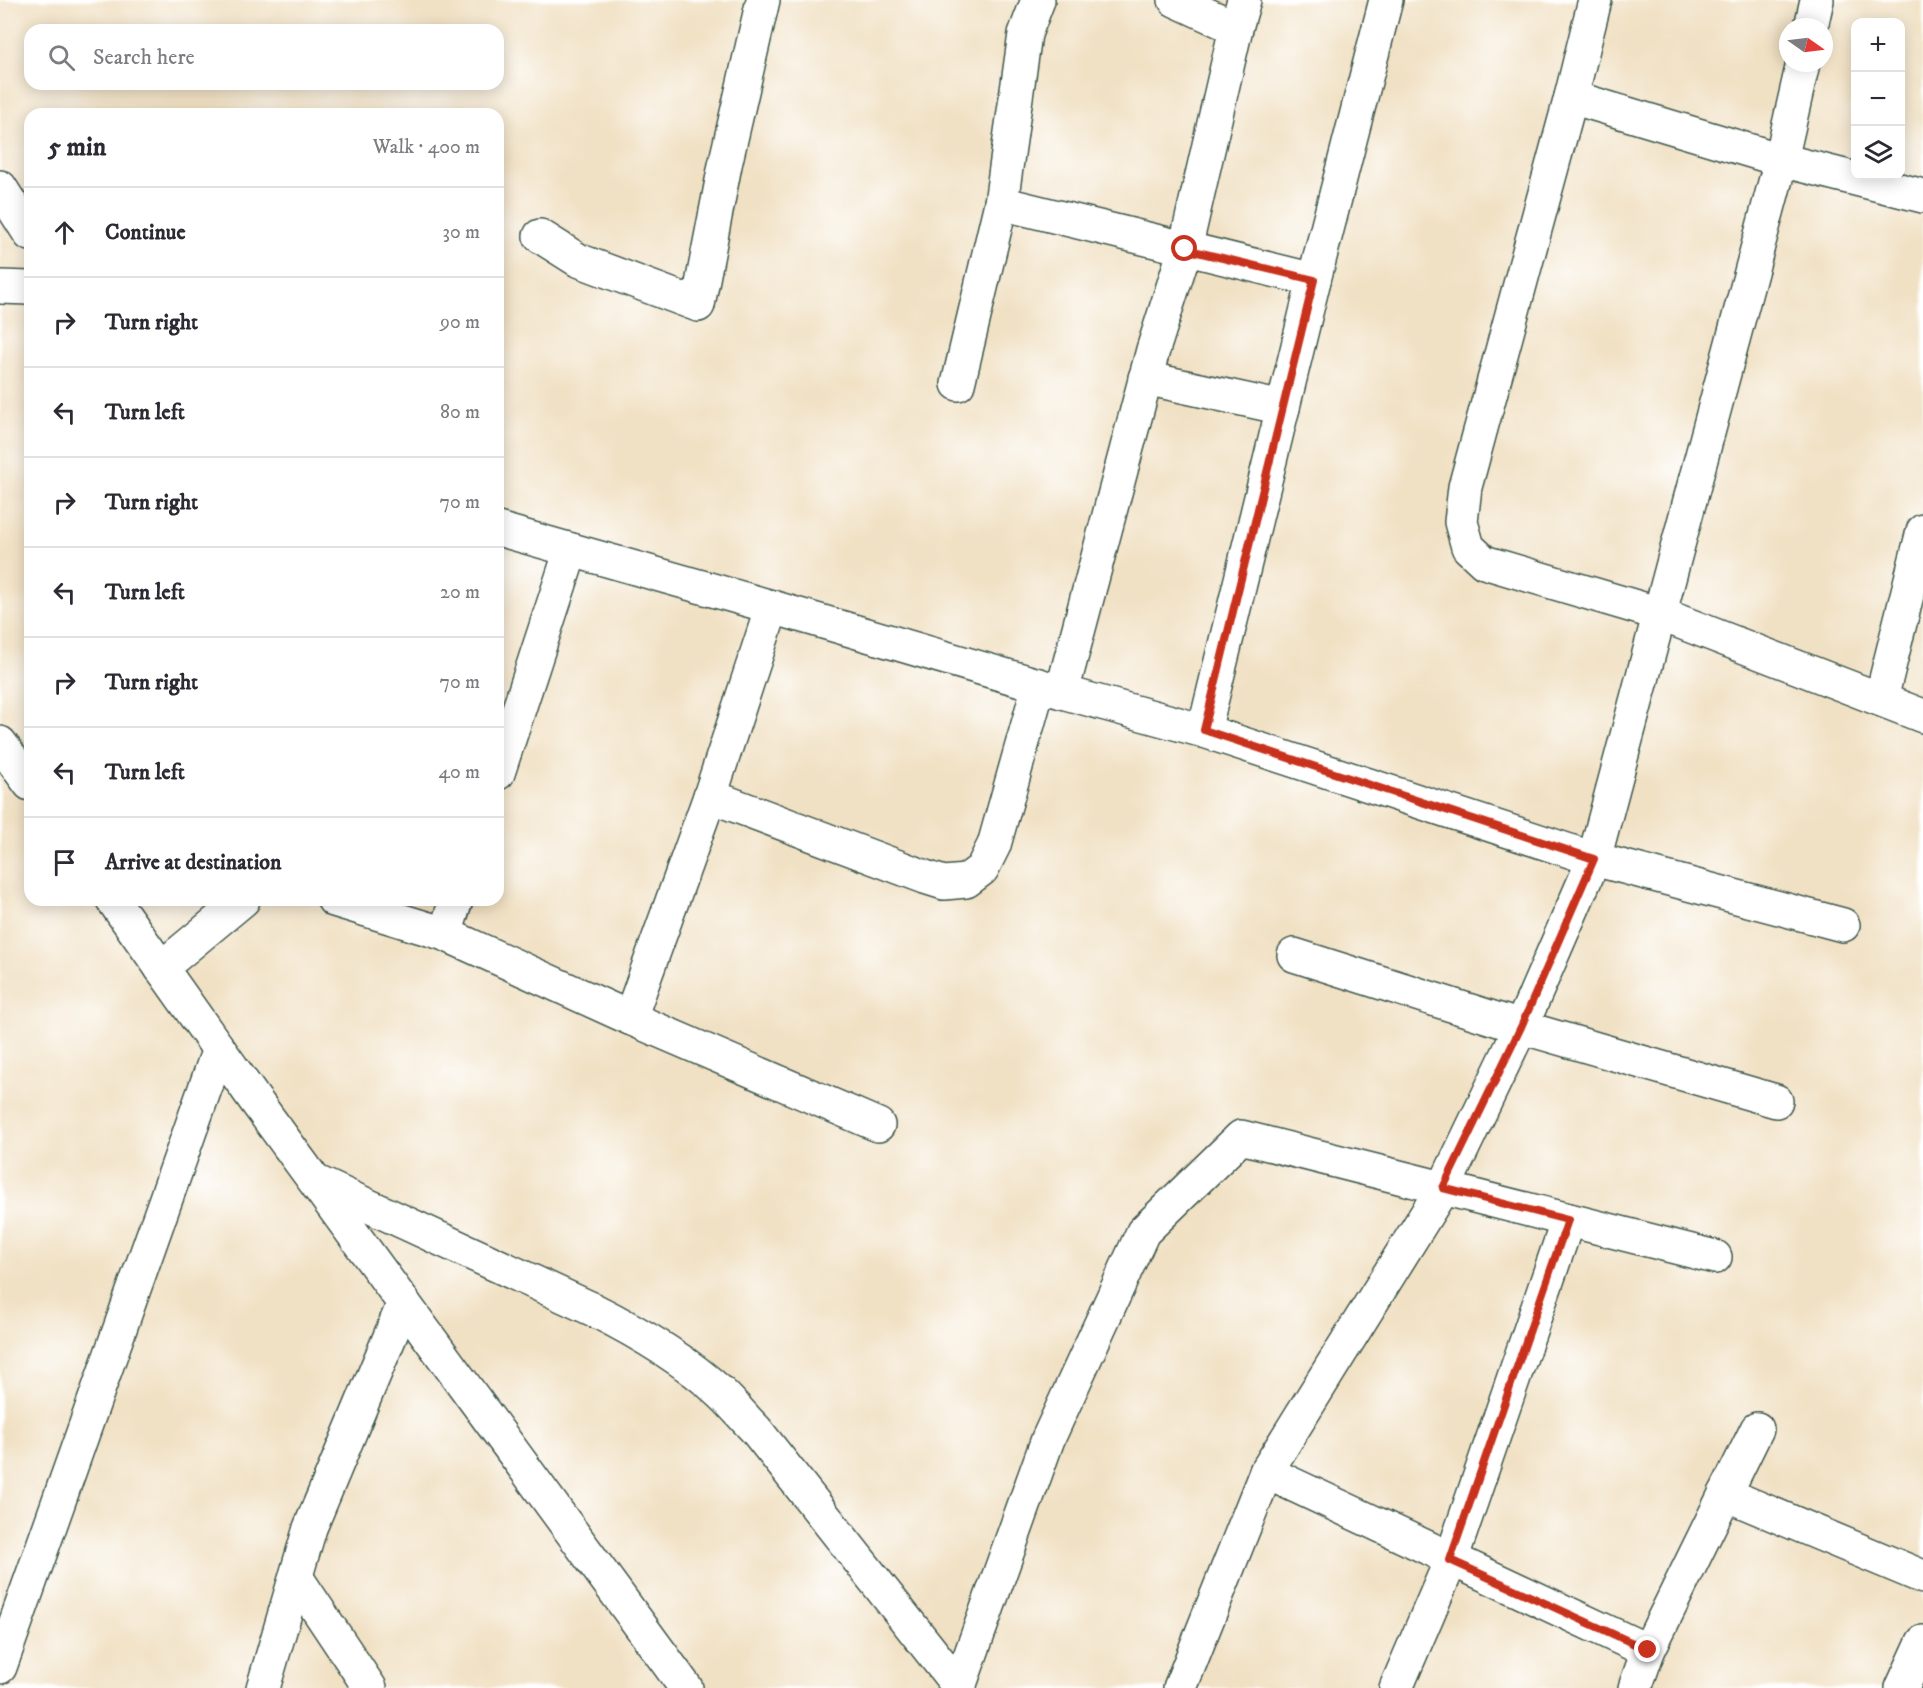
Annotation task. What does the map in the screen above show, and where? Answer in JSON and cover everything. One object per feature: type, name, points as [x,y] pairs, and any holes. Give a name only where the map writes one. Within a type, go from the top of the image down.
[{"type":"street","points":[[540,236],[578,260],[698,305],[725,165],[763,0]]},
{"type":"street","points":[[958,384],[1001,203],[1025,34],[1038,0]]},
{"type":"street","points":[[710,796],[944,883],[966,881],[982,869],[994,845],[1051,688],[1185,249],[1240,14],[1175,0]]},
{"type":"street","points":[[1204,730],[1314,280],[1386,0]]},
{"type":"street","points":[[1594,0],[1571,97],[1465,487],[1461,522],[1468,547],[1484,562],[1660,614],[1923,716]]},
{"type":"street","points":[[1813,18],[1817,0]]},
{"type":"street","points":[[1191,1684],[1266,1472],[1443,1188],[1521,1027],[1594,859],[1781,160],[1801,72]]},
{"type":"street","points":[[1571,97],[1781,160],[1923,196]]},
{"type":"street","points":[[0,187],[24,225]]},
{"type":"street","points":[[1001,203],[1314,280]]},
{"type":"street","points":[[0,287],[24,288]]},
{"type":"street","points":[[1145,378],[1283,408]]},
{"type":"street","points":[[504,531],[1204,730],[1594,859],[1843,925]]},
{"type":"street","points":[[1881,699],[1923,531]]},
{"type":"street","points":[[504,755],[571,550]]},
{"type":"street","points":[[630,1018],[710,796],[772,607]]},
{"type":"street","points":[[3,754],[24,776]]},
{"type":"street","points":[[117,906],[315,1181],[686,1688]]},
{"type":"street","points":[[161,968],[236,906]]},
{"type":"street","points":[[354,906],[445,934],[630,1018],[878,1125]]},
{"type":"street","points":[[445,934],[454,906]]},
{"type":"street","points":[[1294,955],[1521,1027],[1776,1101]]},
{"type":"street","points":[[0,1667],[219,1049]]},
{"type":"street","points":[[959,1688],[1048,1438],[1143,1232],[1241,1137],[1715,1257]]},
{"type":"street","points":[[315,1181],[592,1309],[633,1329],[677,1357],[721,1393],[756,1430],[959,1688]]},
{"type":"street","points":[[1396,1688],[1450,1560],[1568,1220]]},
{"type":"street","points":[[263,1688],[310,1528],[404,1303]]},
{"type":"street","points":[[1635,1688],[1648,1650],[1757,1429]]},
{"type":"street","points":[[1266,1472],[1450,1560],[1648,1650]]},
{"type":"street","points":[[1725,1494],[1923,1577]]},
{"type":"street","points":[[296,1577],[370,1688]]},
{"type":"street","points":[[1902,1688],[1923,1642]]},
{"type":"route","points":[[1185,249],[1314,280],[1204,730],[1594,859],[1521,1027],[1443,1188],[1568,1220],[1450,1560],[1648,1650]]}]
